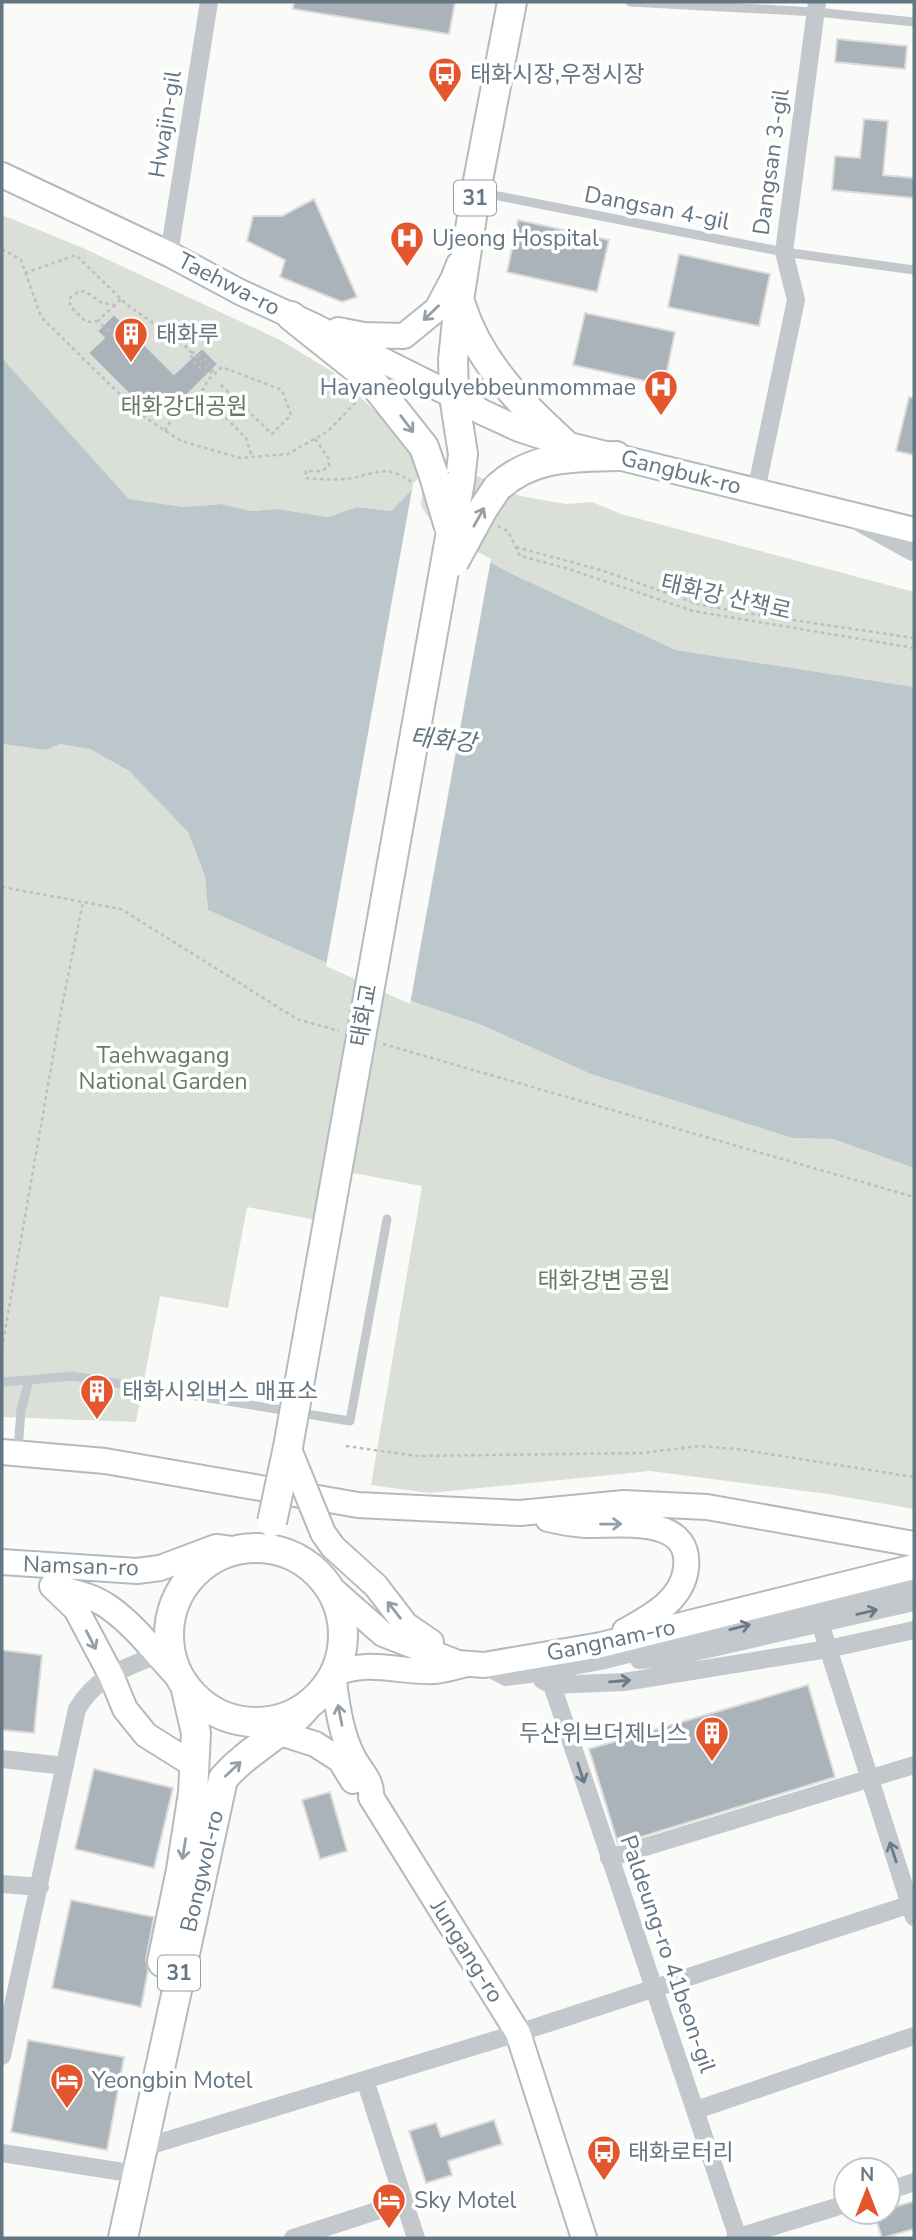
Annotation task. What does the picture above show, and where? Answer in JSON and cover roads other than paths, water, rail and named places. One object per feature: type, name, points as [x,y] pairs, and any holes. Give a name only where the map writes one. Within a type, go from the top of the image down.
[{"type":"main road","name":"31","points":[[447,479],[463,454],[454,396],[453,360],[459,300],[476,191],[512,2]]},
{"type":"main road","name":"Taehwa-ro","points":[[2,175],[169,254],[454,396]]},
{"type":"main road","points":[[304,321],[364,335],[404,336],[437,309],[453,279],[470,230]]},
{"type":"main road","points":[[459,300],[479,348],[500,379],[523,405],[565,444]]},
{"type":"main road","points":[[304,321],[377,387],[447,479]]},
{"type":"main road","name":"Gangbuk-ro","points":[[454,396],[519,429],[565,444],[914,530]]},
{"type":"main road","points":[[440,590],[483,509],[497,488],[514,473],[532,465],[568,458],[616,456]]},
{"type":"main road","name":"태화교","points":[[260,1540],[288,1447],[451,533],[447,479]]},
{"type":"main road","points":[[288,1447],[323,1533],[333,1547],[376,1586],[405,1625],[476,1665]]},
{"type":"main road","points":[[10,1453],[106,1461],[358,1505],[520,1513],[624,1503],[707,1507],[914,1544]]},
{"type":"main road","points":[[520,1513],[563,1523],[651,1526],[670,1532],[682,1544],[687,1560],[685,1578],[675,1595],[601,1653]]},
{"type":"main road","points":[[6,1572],[86,1595],[109,1607],[163,1652],[190,1693],[208,1709],[242,1721],[257,1723],[284,1718],[307,1706],[329,1684],[341,1656],[343,1626],[335,1598],[318,1574],[295,1557],[260,1540],[223,1554],[203,1566],[187,1581],[175,1601],[163,1652]]},
{"type":"main road","name":"Namsan-ro","points":[[6,1572],[137,1571],[160,1568],[216,1547],[260,1540]]},
{"type":"main road","name":"Gangnam-ro","points":[[325,1583],[383,1634],[458,1663],[476,1665],[601,1653],[914,1567]]},
{"type":"main road","points":[[52,1586],[76,1609],[111,1675],[125,1709],[146,1735],[194,1765]]},
{"type":"main road","points":[[333,1675],[344,1670],[378,1665],[434,1671],[476,1665]]},
{"type":"main road","name":"Jungang-ro","points":[[333,1675],[341,1723],[353,1757],[372,1788],[371,1797],[518,2033],[584,2238]]},
{"type":"main road","name":"Bongwol-ro","points":[[123,2238],[148,2034],[181,1870],[193,1793],[196,1733],[184,1684]]},
{"type":"main road","name":"Bongwol-ro","points":[[132,2164],[223,1779],[233,1767],[293,1722],[307,1706]]},
{"type":"main road","points":[[242,1721],[315,1744],[340,1760],[360,1792],[371,1797]]},
{"type":"main road","points":[[105,2238],[132,2164]]},
{"type":"street","name":"Hwajin-gil","points":[[169,254],[209,2]]},
{"type":"street","name":"Dangsan 3-gil","points":[[755,491],[796,300],[784,252],[817,7]]},
{"type":"street","points":[[841,511],[914,520]]},
{"type":"street","points":[[841,511],[914,550]]},
{"type":"street","points":[[476,1665],[506,1677],[530,1674],[601,1653],[914,1584]]},
{"type":"street","points":[[601,1653],[668,1658],[914,1601]]},
{"type":"street","points":[[2,2153],[132,2164],[365,2080],[913,1908],[820,1623]]},
{"type":"street","points":[[530,1674],[552,1685],[624,1682],[828,1649],[914,1630]]},
{"type":"street","points":[[2,2056],[6,2017],[40,1887],[77,1709],[100,1680],[163,1652]]},
{"type":"street","name":"Paldeung-ro 41beon-gil","points":[[552,1685],[737,2238]]},
{"type":"street","points":[[2,1759],[65,1766]]},
{"type":"street","points":[[609,1858],[914,1765]]},
{"type":"street","points":[[2,1884],[40,1887]]},
{"type":"street","points":[[696,2110],[914,2036]]},
{"type":"street","points":[[365,2080],[416,2238]]},
{"type":"street","points":[[293,2238],[404,2202]]},
{"type":"street","points":[[737,2238],[832,2208]]},
{"type":"lane","points":[[630,2],[817,7],[914,22]]},
{"type":"lane","name":"Dangsan 4-gil","points":[[476,191],[784,252],[914,270]]},
{"type":"lane","points":[[2,1382],[72,1376],[350,1421],[387,1219]]},
{"type":"lane","points":[[10,1453],[29,1380]]},
{"type":"water","name":"태화강","points":[[2,358],[129,499],[184,507],[221,504],[251,511],[277,509],[328,517],[357,507],[391,511],[420,482],[417,507],[435,533],[510,573],[676,650],[914,687],[914,1168],[833,1139],[792,1138],[591,1074],[479,1024],[417,1003],[208,910],[205,876],[188,832],[129,771],[90,749],[60,744],[46,750],[2,744]]},
{"type":"place","name":"태화시장,우정시장","points":[[445,104]]},
{"type":"place","name":"Ujeong Hospital","points":[[407,268]]},
{"type":"place","name":"태화루","points":[[131,364]]},
{"type":"place","name":"Hayaneolgulyebbeunmommae","points":[[661,417]]},
{"type":"place","name":"태화시외버스 매표소","points":[[97,1421]]},
{"type":"place","name":"두산위브더제니스","points":[[712,1763]]},
{"type":"place","name":"Yeongbin Motel","points":[[67,2110]]},
{"type":"place","name":"태화로터리","points":[[604,2182]]},
{"type":"place","name":"Sky Motel","points":[[389,2230]]},
{"type":"park label","name":"태화강대공원","points":[[184,406]]},
{"type":"park label","name":"Taehwagang National Garden","points":[[163,1068]]},
{"type":"park label","name":"태화강변 공원","points":[[604,1280]]}]
